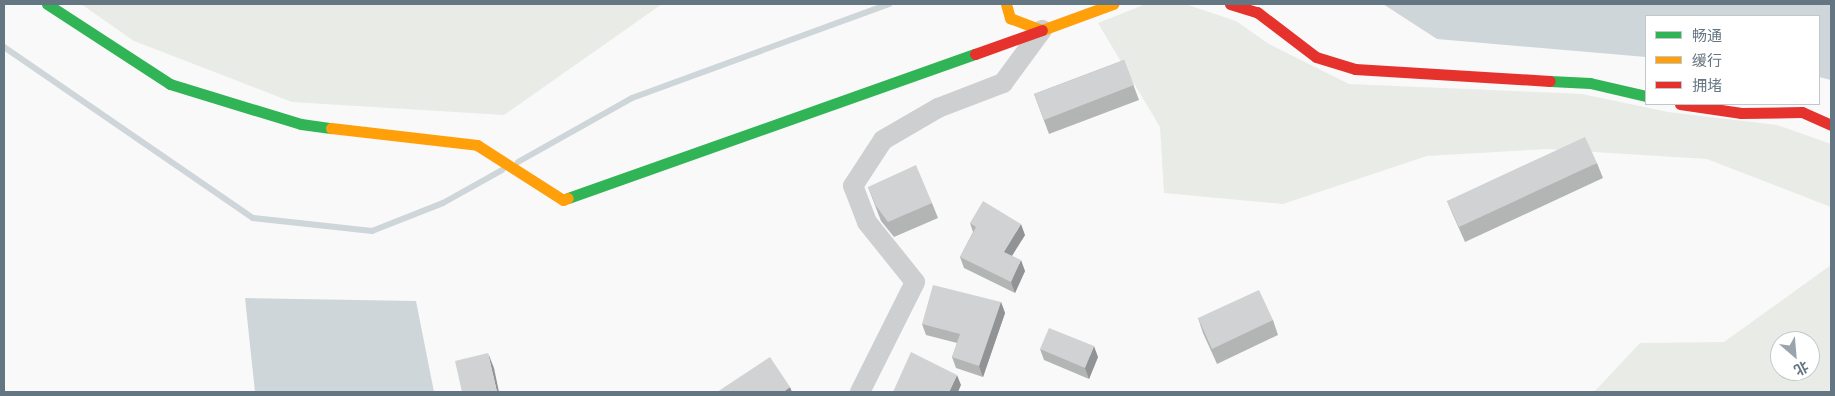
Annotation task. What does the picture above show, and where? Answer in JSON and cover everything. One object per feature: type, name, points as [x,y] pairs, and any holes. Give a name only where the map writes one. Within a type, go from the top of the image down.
[{"type":"street","points":[[47,4],[170,84],[301,124],[477,145],[563,200],[1113,4]]},
{"type":"street","points":[[1006,4],[1010,18],[1042,30]]},
{"type":"street","points":[[1230,4],[1257,12],[1316,57],[1355,69],[1590,83],[1645,96]]},
{"type":"street","points":[[860,392],[915,282],[867,222],[852,186],[883,140],[938,108],[1003,82],[1042,30]]},
{"type":"street","points":[[1687,105],[1741,113],[1802,112],[1831,125]]},
{"type":"shaded area","points":[[81,4],[662,4],[504,115],[292,102],[134,41]]},
{"type":"shaded area","points":[[1146,4],[1185,4],[1236,21],[1269,44],[1349,84],[1582,94],[1668,112],[1777,125],[1831,144],[1831,207],[1707,159],[1546,149],[1427,156],[1283,204],[1164,193],[1160,127],[1098,23]]},
{"type":"shaded area","points":[[1383,4],[1831,4],[1831,80],[1820,77],[1820,15],[1645,15],[1645,57],[1437,39]]},
{"type":"shaded area","points":[[1831,265],[1831,392],[1594,392],[1640,343],[1724,342]]},
{"type":"shaded area","points":[[245,298],[416,301],[434,392],[255,392]]},
{"type":"building","points":[[1124,60],[1134,85],[1044,120],[1034,94]]},
{"type":"building","points":[[1585,137],[1597,163],[1459,227],[1447,201]]},
{"type":"building","points":[[916,165],[932,203],[888,222],[876,206],[868,187]]},
{"type":"building","points":[[983,201],[1021,224],[1004,252],[1021,260],[1011,282],[960,257],[976,227],[970,223]]},
{"type":"building","points":[[933,285],[1001,302],[979,366],[952,357],[960,334],[922,324]]},
{"type":"building","points":[[1259,290],[1273,320],[1212,349],[1198,318]]},
{"type":"building","points":[[1049,328],[1094,346],[1085,368],[1040,349]]},
{"type":"building","points":[[911,352],[957,375],[949,392],[893,392]]},
{"type":"building","points":[[488,353],[497,392],[462,392],[455,361]]},
{"type":"building","points":[[770,357],[790,387],[783,392],[717,392]]},
{"type":"waterway","points":[[518,162],[632,98],[889,4]]},
{"type":"waterway","points":[[4,47],[253,218],[372,231],[443,203],[502,170]]},
{"type":"traffic: fast","points":[[47,4],[170,84],[301,124],[331,128]]},
{"type":"traffic: fast","points":[[568,198],[975,54]]},
{"type":"traffic: fast","points":[[1550,81],[1590,83],[1645,96]]},
{"type":"traffic: slow","points":[[1006,4],[1010,18],[1042,30],[1113,4]]},
{"type":"traffic: slow","points":[[331,128],[477,145],[563,200],[568,198]]},
{"type":"traffic: jam","points":[[1230,4],[1257,12],[1316,57],[1355,69],[1550,81]]},
{"type":"traffic: jam","points":[[975,54],[1042,30]]},
{"type":"traffic: jam","points":[[1687,105],[1741,113],[1802,112],[1831,125]]}]
